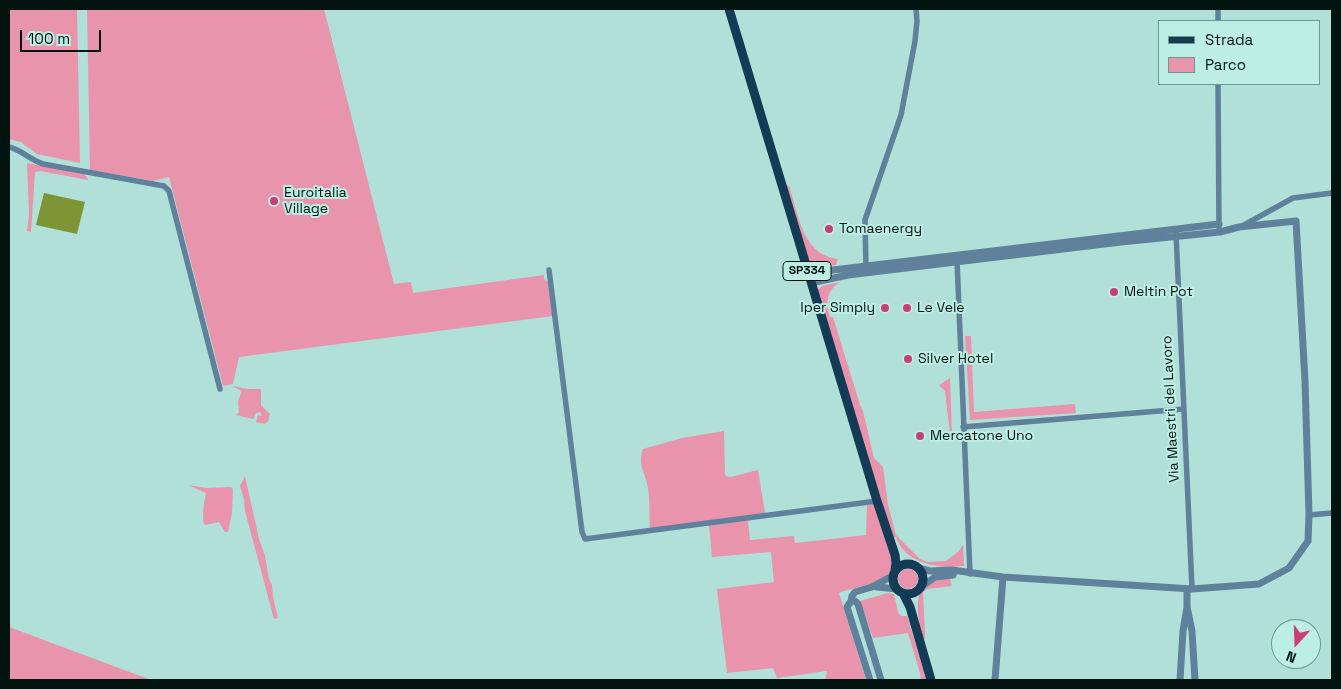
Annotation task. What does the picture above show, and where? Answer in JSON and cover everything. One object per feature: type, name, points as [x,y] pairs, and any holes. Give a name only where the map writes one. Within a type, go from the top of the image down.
[{"type":"main road","name":"SP334","points":[[729,9],[896,563],[893,582],[910,608],[931,680]]},
{"type":"main road","name":"SP334","points":[[887,532],[902,556],[916,567],[922,576],[915,602],[916,628]]},
{"type":"main road","points":[[894,573],[905,564],[916,567]]},
{"type":"main road","points":[[900,591],[911,593],[919,588]]},
{"type":"street","points":[[866,269],[865,220],[901,115],[908,84],[917,21],[916,9]]},
{"type":"street","points":[[1218,85],[1219,228]]},
{"type":"street","points":[[9,147],[43,164],[164,186],[169,191],[220,389]]},
{"type":"street","points":[[1239,227],[1293,198],[1332,194]]},
{"type":"street","points":[[808,273],[899,266],[1219,228],[1296,221],[1305,381],[1309,515],[1308,541],[1289,568],[1259,584],[1190,589],[1003,577],[969,574],[952,570],[930,571],[916,567]]},
{"type":"street","name":"Via Maestri del Lavoro","points":[[1176,233],[1190,589]]},
{"type":"street","points":[[957,259],[969,574]]},
{"type":"street","points":[[811,283],[866,269]]},
{"type":"street","points":[[548,270],[582,532],[585,539],[876,500]]},
{"type":"street","points":[[963,427],[1184,410]]},
{"type":"street","points":[[1309,515],[1332,513]]},
{"type":"street","points":[[872,587],[894,573]]},
{"type":"street","points":[[919,588],[926,581],[937,576],[969,574]]},
{"type":"street","points":[[995,680],[1003,577]]},
{"type":"street","points":[[870,680],[848,606],[855,592],[872,587],[887,586],[900,591]]},
{"type":"street","points":[[1180,680],[1183,631],[1190,589]]},
{"type":"street","points":[[851,601],[855,601],[858,604],[881,680]]},
{"type":"street","points":[[1187,607],[1192,631],[1195,680]]},
{"type":"street","points":[[863,659],[874,656]]},
{"type":"green space","points":[[9,9],[77,9],[80,163],[37,154],[21,142],[9,139]]},
{"type":"green space","name":"Euroitalia Village","points":[[87,9],[324,9],[394,284],[411,282],[413,293],[544,275],[544,279],[548,282],[553,316],[239,357],[233,384],[223,386],[169,177],[153,181],[90,170]]},
{"type":"green space","points":[[27,163],[84,174],[88,179],[40,171],[35,172],[31,232],[27,231],[29,214]]},
{"type":"green space","points":[[786,185],[789,186],[804,233],[817,250],[826,256],[838,259],[836,265],[810,267]]},
{"type":"green space","points":[[840,282],[835,285],[828,297],[830,317],[833,317],[863,411],[874,458],[883,467],[888,505],[896,535],[920,559],[928,562],[946,561],[958,552],[963,545],[964,566],[944,567],[924,563],[907,553],[900,546],[896,537],[894,538],[817,290],[822,286]]},
{"type":"green space","points":[[965,336],[971,336],[974,412],[1075,404],[1076,413],[970,420]]},
{"type":"green space","points":[[950,378],[952,435],[950,434],[945,391],[939,385]]},
{"type":"green space","points":[[232,386],[261,389],[261,405],[270,414],[265,424],[256,422],[258,415],[262,416],[260,412],[256,413],[253,419],[236,415],[239,412],[238,402],[241,393],[240,390]]},
{"type":"green space","points":[[724,431],[726,476],[731,477],[758,470],[765,513],[650,529],[648,488],[641,460],[643,449],[682,438]]},
{"type":"green space","points":[[245,476],[259,539],[272,585],[278,618],[274,619],[245,511],[240,486]]},
{"type":"green space","points":[[188,485],[206,488],[231,487],[233,489],[232,513],[228,532],[225,532],[219,522],[204,524],[203,512],[206,493]]},
{"type":"green space","points":[[874,504],[895,568],[890,574],[877,582],[839,593],[866,680],[825,680],[827,671],[777,678],[773,668],[727,673],[717,589],[774,582],[771,552],[712,557],[709,525],[757,519],[748,521],[750,540],[794,536],[795,543],[866,535],[867,505]]},
{"type":"green space","points":[[908,569],[915,572],[918,579],[915,586],[908,589],[901,586],[898,579],[901,572]]},
{"type":"green space","points":[[950,579],[952,586],[927,589],[923,592],[925,639],[923,639],[918,616],[920,592],[924,586],[933,580]]},
{"type":"green space","points":[[888,593],[894,594],[898,612],[901,616],[907,616],[927,680],[921,680],[908,633],[873,638],[860,601]]},
{"type":"green space","points":[[9,627],[151,680],[9,680]]},
{"type":"shaded area","points":[[44,193],[85,202],[77,234],[36,225]]},
{"type":"place","name":"Euroitalia Village","points":[[274,201]]},
{"type":"place","name":"Tomaenergy","points":[[829,229]]},
{"type":"place","name":"Meltin Pot","points":[[1114,292]]},
{"type":"place","name":"Iper Simply","points":[[885,308]]},
{"type":"place","name":"Le Vele","points":[[907,308]]},
{"type":"place","name":"Silver Hotel","points":[[908,359]]},
{"type":"place","name":"Mercatone Uno","points":[[920,436]]}]
